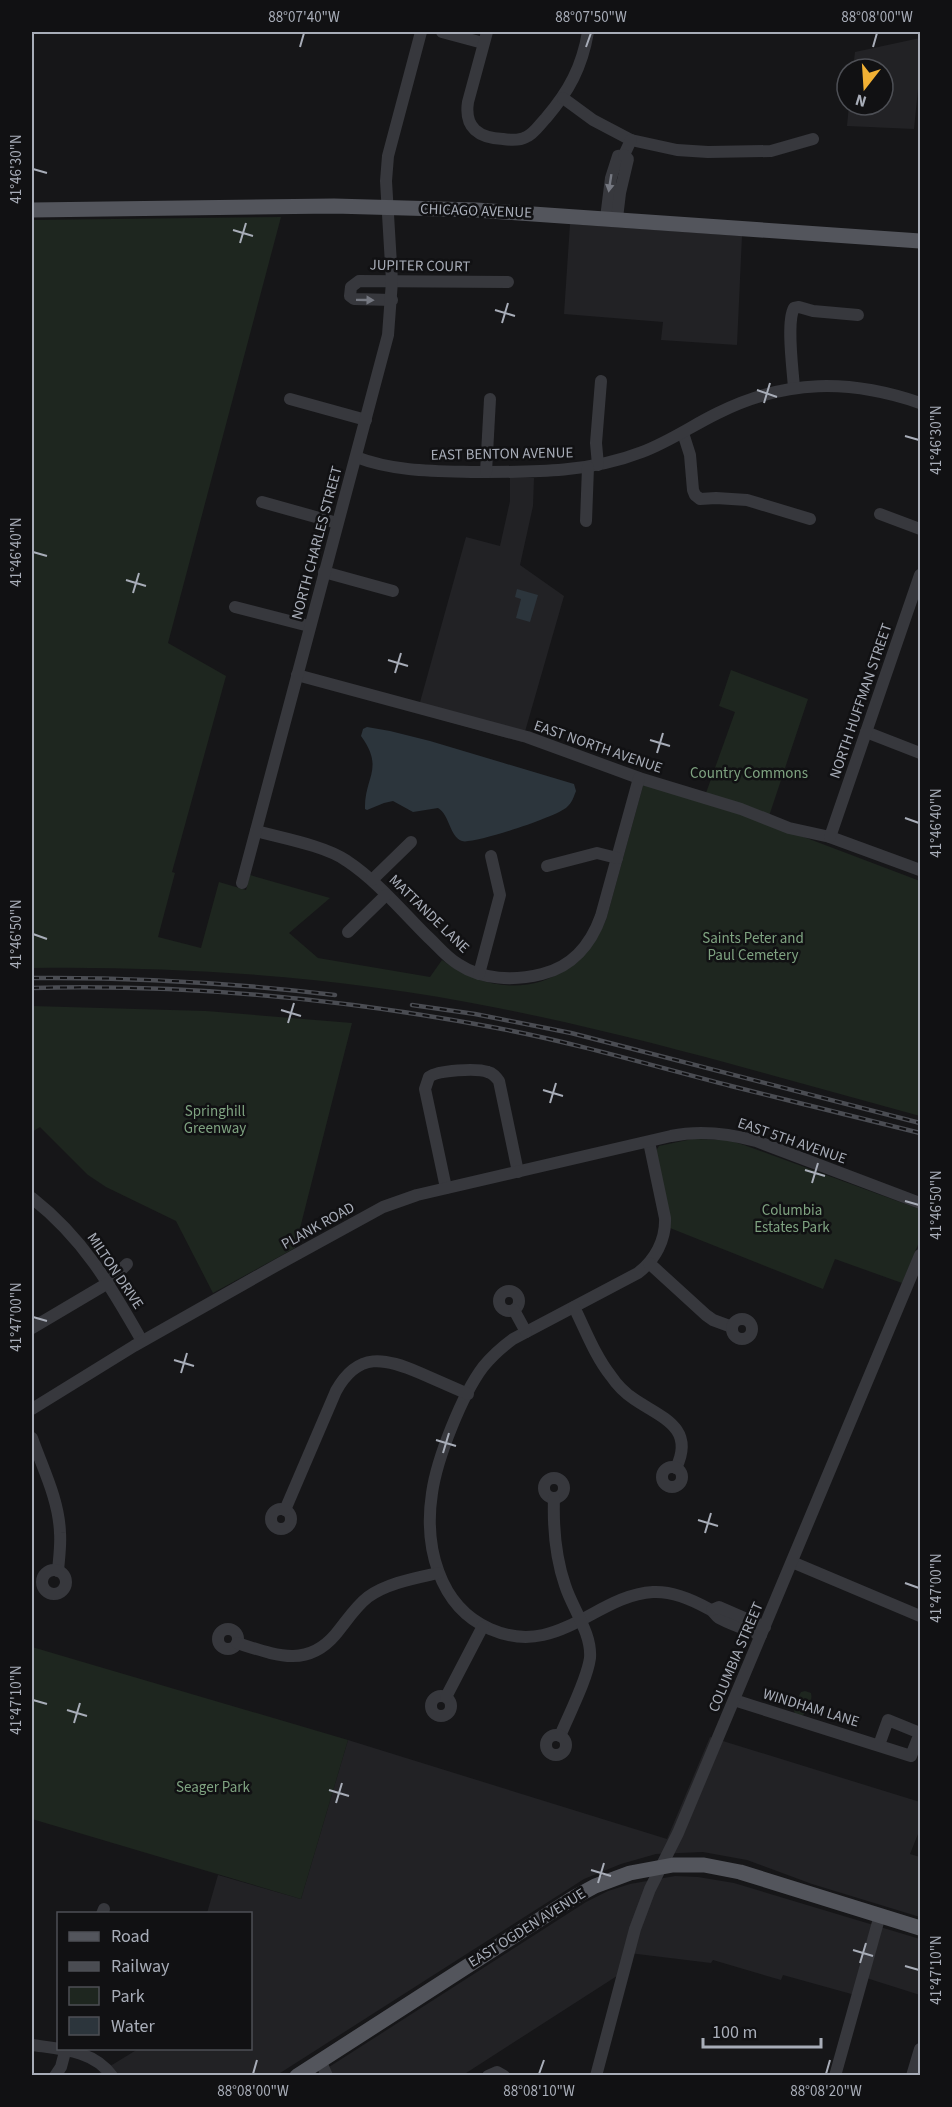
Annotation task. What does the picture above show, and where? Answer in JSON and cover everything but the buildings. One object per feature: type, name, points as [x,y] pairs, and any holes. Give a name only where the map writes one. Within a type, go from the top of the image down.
[{"type":"main road","name":"CHICAGO AVENUE","points":[[32,210],[264,206],[487,210],[921,241]]},
{"type":"main road","name":"EAST OGDEN AVENUE","points":[[297,2076],[573,1898],[615,1878],[662,1866],[684,1864],[723,1868],[921,1928]]},
{"type":"street","name":"NORTH CHARLES STREET","points":[[242,884],[384,351],[392,300],[386,181],[388,156],[422,32]]},
{"type":"street","points":[[442,32],[485,38],[467,110],[470,124],[488,138],[512,140],[526,137],[563,98],[576,76],[588,32]]},
{"type":"street","points":[[563,98],[599,123],[631,140],[677,150],[771,151],[813,139]]},
{"type":"street","points":[[611,218],[614,166],[618,156],[624,154],[631,140]]},
{"type":"street","name":"JUPITER COURT","points":[[392,300],[354,299],[350,296],[351,287],[359,281],[508,282]]},
{"type":"street","points":[[794,388],[790,327],[791,313],[794,308],[858,315]]},
{"type":"street","points":[[586,520],[601,381]]},
{"type":"street","name":"EAST BENTON AVENUE","points":[[356,457],[406,469],[486,472],[561,471],[593,466],[644,452],[717,413],[768,393],[794,388],[859,387],[921,403]]},
{"type":"street","points":[[290,399],[366,420]]},
{"type":"street","points":[[486,472],[490,399]]},
{"type":"street","points":[[683,433],[690,455],[693,490],[700,499],[747,500],[810,519]]},
{"type":"street","points":[[262,502],[337,523]]},
{"type":"street","points":[[880,514],[921,529]]},
{"type":"street","points":[[324,572],[393,591]]},
{"type":"street","name":"NORTH HUFFMAN STREET","points":[[830,837],[921,575]]},
{"type":"street","points":[[235,607],[309,626]]},
{"type":"street","name":"EAST NORTH AVENUE","points":[[297,675],[527,737],[639,778],[741,809],[789,828],[830,837],[921,870]]},
{"type":"street","points":[[866,732],[921,753]]},
{"type":"street","name":"MATTANDE LANE","points":[[256,831],[344,858],[372,880],[458,964],[479,974],[503,979],[531,977],[552,972],[571,960],[584,948],[597,927],[639,778]]},
{"type":"street","points":[[372,880],[411,842]]},
{"type":"street","points":[[547,866],[597,853],[617,858]]},
{"type":"street","points":[[479,974],[500,895],[491,856]]},
{"type":"street","points":[[348,932],[386,896]]},
{"type":"street","points":[[446,1188],[425,1089],[429,1077],[440,1071],[487,1071],[499,1081],[518,1172]]},
{"type":"street","name":"EAST 5TH AVENUE","points":[[650,1142],[688,1134],[714,1132],[731,1134],[756,1141],[921,1203]]},
{"type":"street","points":[[650,1142],[664,1212],[665,1225],[661,1244],[649,1263],[630,1278],[513,1339],[492,1357],[480,1372],[441,1456],[433,1486],[430,1528],[438,1573],[444,1588],[455,1604],[483,1626],[506,1634],[534,1636],[551,1633],[625,1599],[650,1592],[672,1594],[712,1610],[717,1617],[763,1631]]},
{"type":"street","name":"PLANK ROAD","points":[[32,1409],[142,1341],[383,1207],[404,1198],[650,1142]]},
{"type":"street","name":"MILTON DRIVE","points":[[32,1200],[63,1225],[82,1246],[108,1283],[142,1341]]},
{"type":"street","name":"COLUMBIA STREET","points":[[596,2076],[635,1929],[649,1892],[734,1700],[921,1255]]},
{"type":"street","points":[[649,1263],[706,1315],[732,1327]]},
{"type":"street","points":[[32,1328],[108,1283],[127,1264]]},
{"type":"street","points":[[574,1307],[607,1371],[618,1386],[635,1400],[660,1413],[676,1430],[682,1451],[676,1468]]},
{"type":"street","points":[[514,1310],[526,1332]]},
{"type":"street","points":[[285,1510],[336,1391],[345,1377],[354,1369],[372,1361],[388,1361],[468,1394]]},
{"type":"street","points":[[32,1438],[58,1514],[60,1534],[58,1571]]},
{"type":"street","points":[[554,1498],[557,1556],[568,1594],[588,1640],[590,1659],[560,1736]]},
{"type":"street","points":[[792,1562],[921,1616]]},
{"type":"street","points":[[237,1643],[281,1656],[310,1653],[328,1642],[358,1606],[370,1596],[389,1587],[438,1573]]},
{"type":"street","points":[[446,1697],[483,1626]]},
{"type":"street","name":"WINDHAM LANE","points":[[734,1700],[879,1745]]},
{"type":"street","points":[[835,2076],[880,1916]]},
{"type":"street","points":[[32,2045],[57,2048]]},
{"type":"street","points":[[912,2076],[921,2049]]},
{"type":"street","points":[[55,2076],[61,2067],[66,2050]]},
{"type":"street","points":[[69,2050],[95,2060],[106,2067],[112,2076]]},
{"type":"street","points":[[320,2060],[327,2076]]},
{"type":"street","points":[[488,2076],[497,2072],[504,2076]]},
{"type":"shaded area","points":[[920,38],[920,69],[914,129],[847,126],[848,117],[895,117],[895,57],[854,57],[855,52]]},
{"type":"shaded area","points":[[570,224],[742,236],[737,345],[661,340],[663,322],[564,314]]},
{"type":"shaded area","points":[[510,477],[534,478],[533,506],[520,565],[564,596],[522,742],[417,713],[466,537],[500,546],[510,501]]},
{"type":"shaded area","points":[[710,1737],[920,1802],[920,1829],[910,1854],[920,1857],[920,1917],[812,1884],[747,1860],[703,1852],[656,1854],[621,1864],[584,1879],[277,2075],[94,2076],[136,2050],[252,2050],[252,1912],[207,1912],[218,1875],[301,1899],[348,1740],[667,1839]]},
{"type":"shaded area","points":[[675,1876],[734,1883],[920,1939],[920,1995],[860,1976],[855,1995],[783,1975],[781,1980],[713,1960],[711,1963],[629,1953],[620,1974],[463,2075],[315,2076],[586,1902],[608,1891],[630,1884]]},
{"type":"green space","name":"Saints Peter and Paul Cemetery","points":[[281,217],[168,643],[226,676],[172,872],[175,873],[158,937],[201,948],[219,882],[246,890],[250,875],[330,898],[289,933],[318,958],[430,977],[442,960],[465,974],[489,983],[512,986],[535,983],[556,975],[575,962],[592,944],[606,920],[644,782],[767,823],[920,881],[920,1116],[604,1031],[440,997],[324,981],[266,976],[149,969],[32,968],[32,220]]},
{"type":"green space","name":"Country Commons","points":[[731,670],[808,699],[769,816],[706,793],[735,712],[719,706]]},
{"type":"green space","name":"Springhill Greenway","points":[[32,1006],[206,1011],[352,1023],[295,1248],[213,1293],[176,1221],[106,1187],[88,1175],[40,1127],[32,1132]]},
{"type":"green space","name":"Columbia Estates Park","points":[[692,1139],[728,1140],[919,1209],[920,1240],[902,1283],[835,1259],[823,1289],[670,1228],[656,1151],[659,1146]]},
{"type":"green space","name":"Seager Park","points":[[32,1647],[348,1740],[301,1899],[32,1819]]},
{"type":"green space","points":[[801,1692],[811,1693],[811,1699],[808,1709],[801,1716],[795,1714],[793,1707]]},
{"type":"water","points":[[517,589],[538,595],[530,622],[516,618],[521,599],[515,597]]},
{"type":"water","points":[[367,727],[430,741],[574,784],[576,791],[569,805],[549,817],[482,839],[462,841],[454,835],[445,815],[438,808],[413,812],[393,801],[365,809],[373,765],[368,747],[361,736],[363,729]]},
{"type":"railway","points":[[32,978],[184,982],[335,995]]},
{"type":"railway","points":[[32,988],[149,988],[207,991],[324,1002],[439,1018],[556,1041],[920,1133]]},
{"type":"railway","points":[[412,1005],[475,1014],[571,1033],[920,1123]]}]
